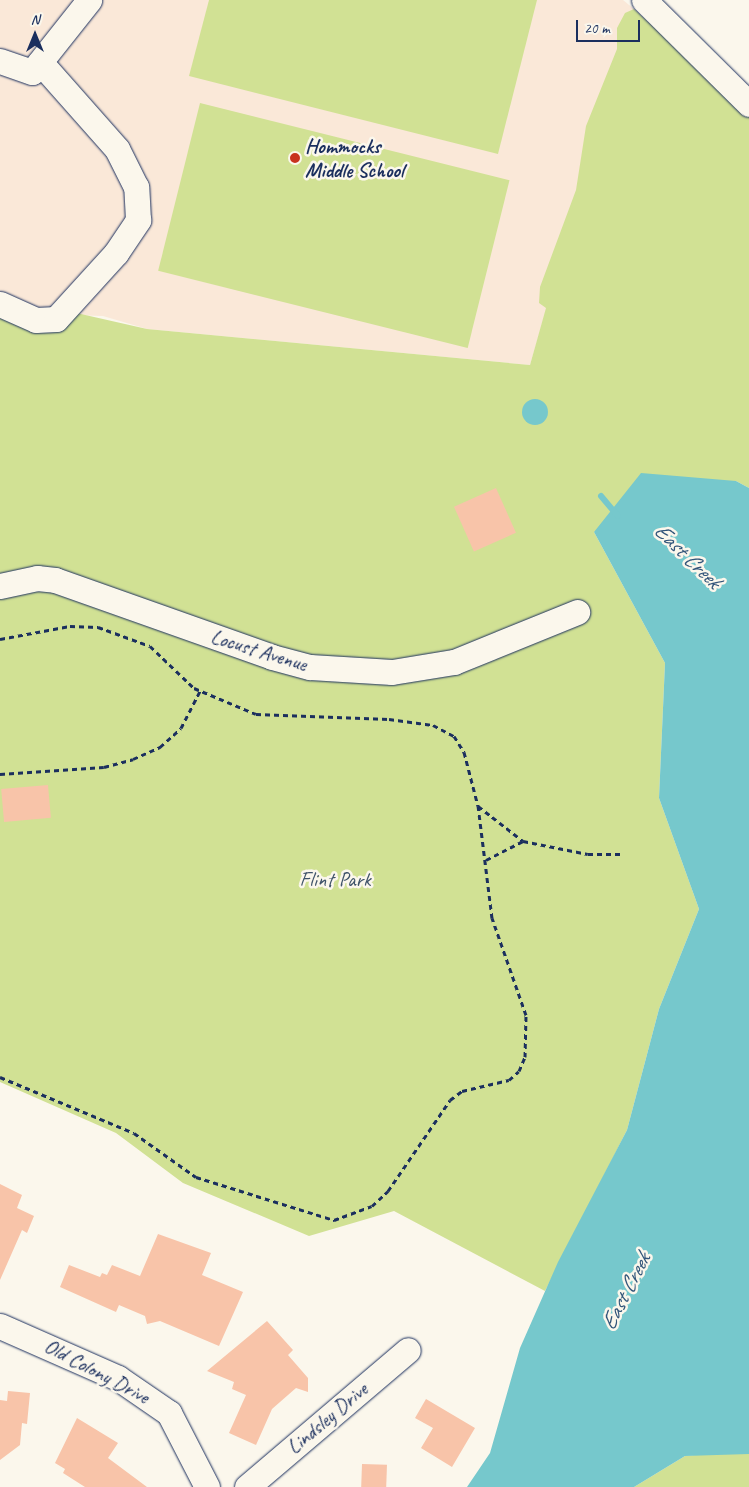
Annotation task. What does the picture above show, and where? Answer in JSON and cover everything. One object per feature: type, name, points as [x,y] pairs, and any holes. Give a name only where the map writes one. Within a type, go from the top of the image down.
[{"type":"street","points":[[0,61],[32,72],[89,0]]},
{"type":"street","points":[[644,0],[749,104]]},
{"type":"street","points":[[0,304],[36,320],[56,319],[116,253],[138,220],[136,187],[117,149],[40,62]]},
{"type":"street","name":"Locust Avenue","points":[[0,586],[37,578],[55,580],[272,657],[310,667],[392,672],[454,662],[578,612]]},
{"type":"street","name":"Old Colony Drive","points":[[0,1326],[69,1353],[155,1402],[169,1413],[207,1487]]},
{"type":"street","name":"Lindsley Drive","points":[[246,1487],[408,1350]]},
{"type":"path","points":[[0,638],[70,626],[98,626],[150,646],[200,691],[256,714],[396,719],[433,725],[454,736],[464,752],[478,806],[497,939],[526,1015],[525,1057],[519,1071],[509,1080],[462,1091],[450,1100],[388,1191],[356,1214],[334,1220],[307,1215],[256,1193],[196,1177],[134,1133],[0,1077]]},
{"type":"path","points":[[0,774],[104,766],[133,759],[160,747],[181,728],[200,691]]},
{"type":"path","points":[[478,806],[523,841],[588,854],[624,854]]},
{"type":"path","points":[[486,860],[523,841]]},
{"type":"shaded area","name":"Hommocks Middle School","points":[[0,0],[623,0],[634,9],[530,365],[147,329],[103,316],[0,313]]},
{"type":"green space","points":[[209,0],[537,0],[498,154],[189,76]]},
{"type":"green space","name":"Flint Park","points":[[634,9],[749,112],[749,488],[736,481],[594,532],[665,663],[659,798],[699,909],[659,1009],[627,1130],[545,1291],[394,1211],[309,1236],[183,1183],[116,1133],[0,1082],[0,313],[72,312],[147,329],[530,365],[546,308],[539,303],[540,287],[576,190],[586,126],[617,49],[617,28],[625,13]]},
{"type":"green space","points":[[200,103],[510,180],[468,348],[158,271]]},
{"type":"green space","points":[[727,1452],[749,1454],[749,1487],[634,1487],[685,1456]]},
{"type":"water","points":[[535,399],[544,403],[548,412],[544,421],[535,425],[526,421],[522,412],[526,403]]},
{"type":"water","points":[[641,473],[736,481],[749,488],[749,1454],[685,1456],[634,1487],[467,1487],[490,1453],[520,1348],[558,1262],[627,1130],[659,1009],[699,909],[659,798],[665,663],[594,532]]},
{"type":"building","points":[[496,488],[516,533],[474,551],[454,507]]},
{"type":"building","points":[[48,785],[51,818],[4,822],[1,789]]},
{"type":"building","points":[[0,1184],[22,1195],[17,1208],[34,1216],[27,1233],[22,1230],[0,1280]]},
{"type":"building","points":[[158,1234],[211,1253],[202,1275],[243,1292],[219,1346],[160,1321],[147,1324],[145,1316],[119,1305],[116,1312],[60,1287],[69,1265],[100,1277],[102,1273],[107,1275],[112,1265],[140,1276]]},
{"type":"building","points":[[267,1321],[293,1350],[288,1355],[308,1378],[308,1392],[296,1388],[272,1409],[256,1445],[229,1433],[246,1395],[232,1389],[234,1382],[207,1371]]},
{"type":"building","points":[[8,1391],[30,1393],[27,1424],[22,1423],[20,1445],[0,1460],[0,1400],[7,1401]]},
{"type":"building","points":[[426,1399],[475,1428],[452,1467],[421,1448],[433,1428],[415,1418]]},
{"type":"building","points":[[77,1418],[118,1443],[108,1458],[147,1487],[85,1487],[63,1473],[65,1469],[55,1463]]},
{"type":"building","points":[[362,1464],[387,1465],[386,1487],[361,1487]]},
{"type":"waterway","name":"East Creek","points":[[601,496],[618,516]]},
{"type":"place","name":"Hommocks Middle School","points":[[295,158]]}]
